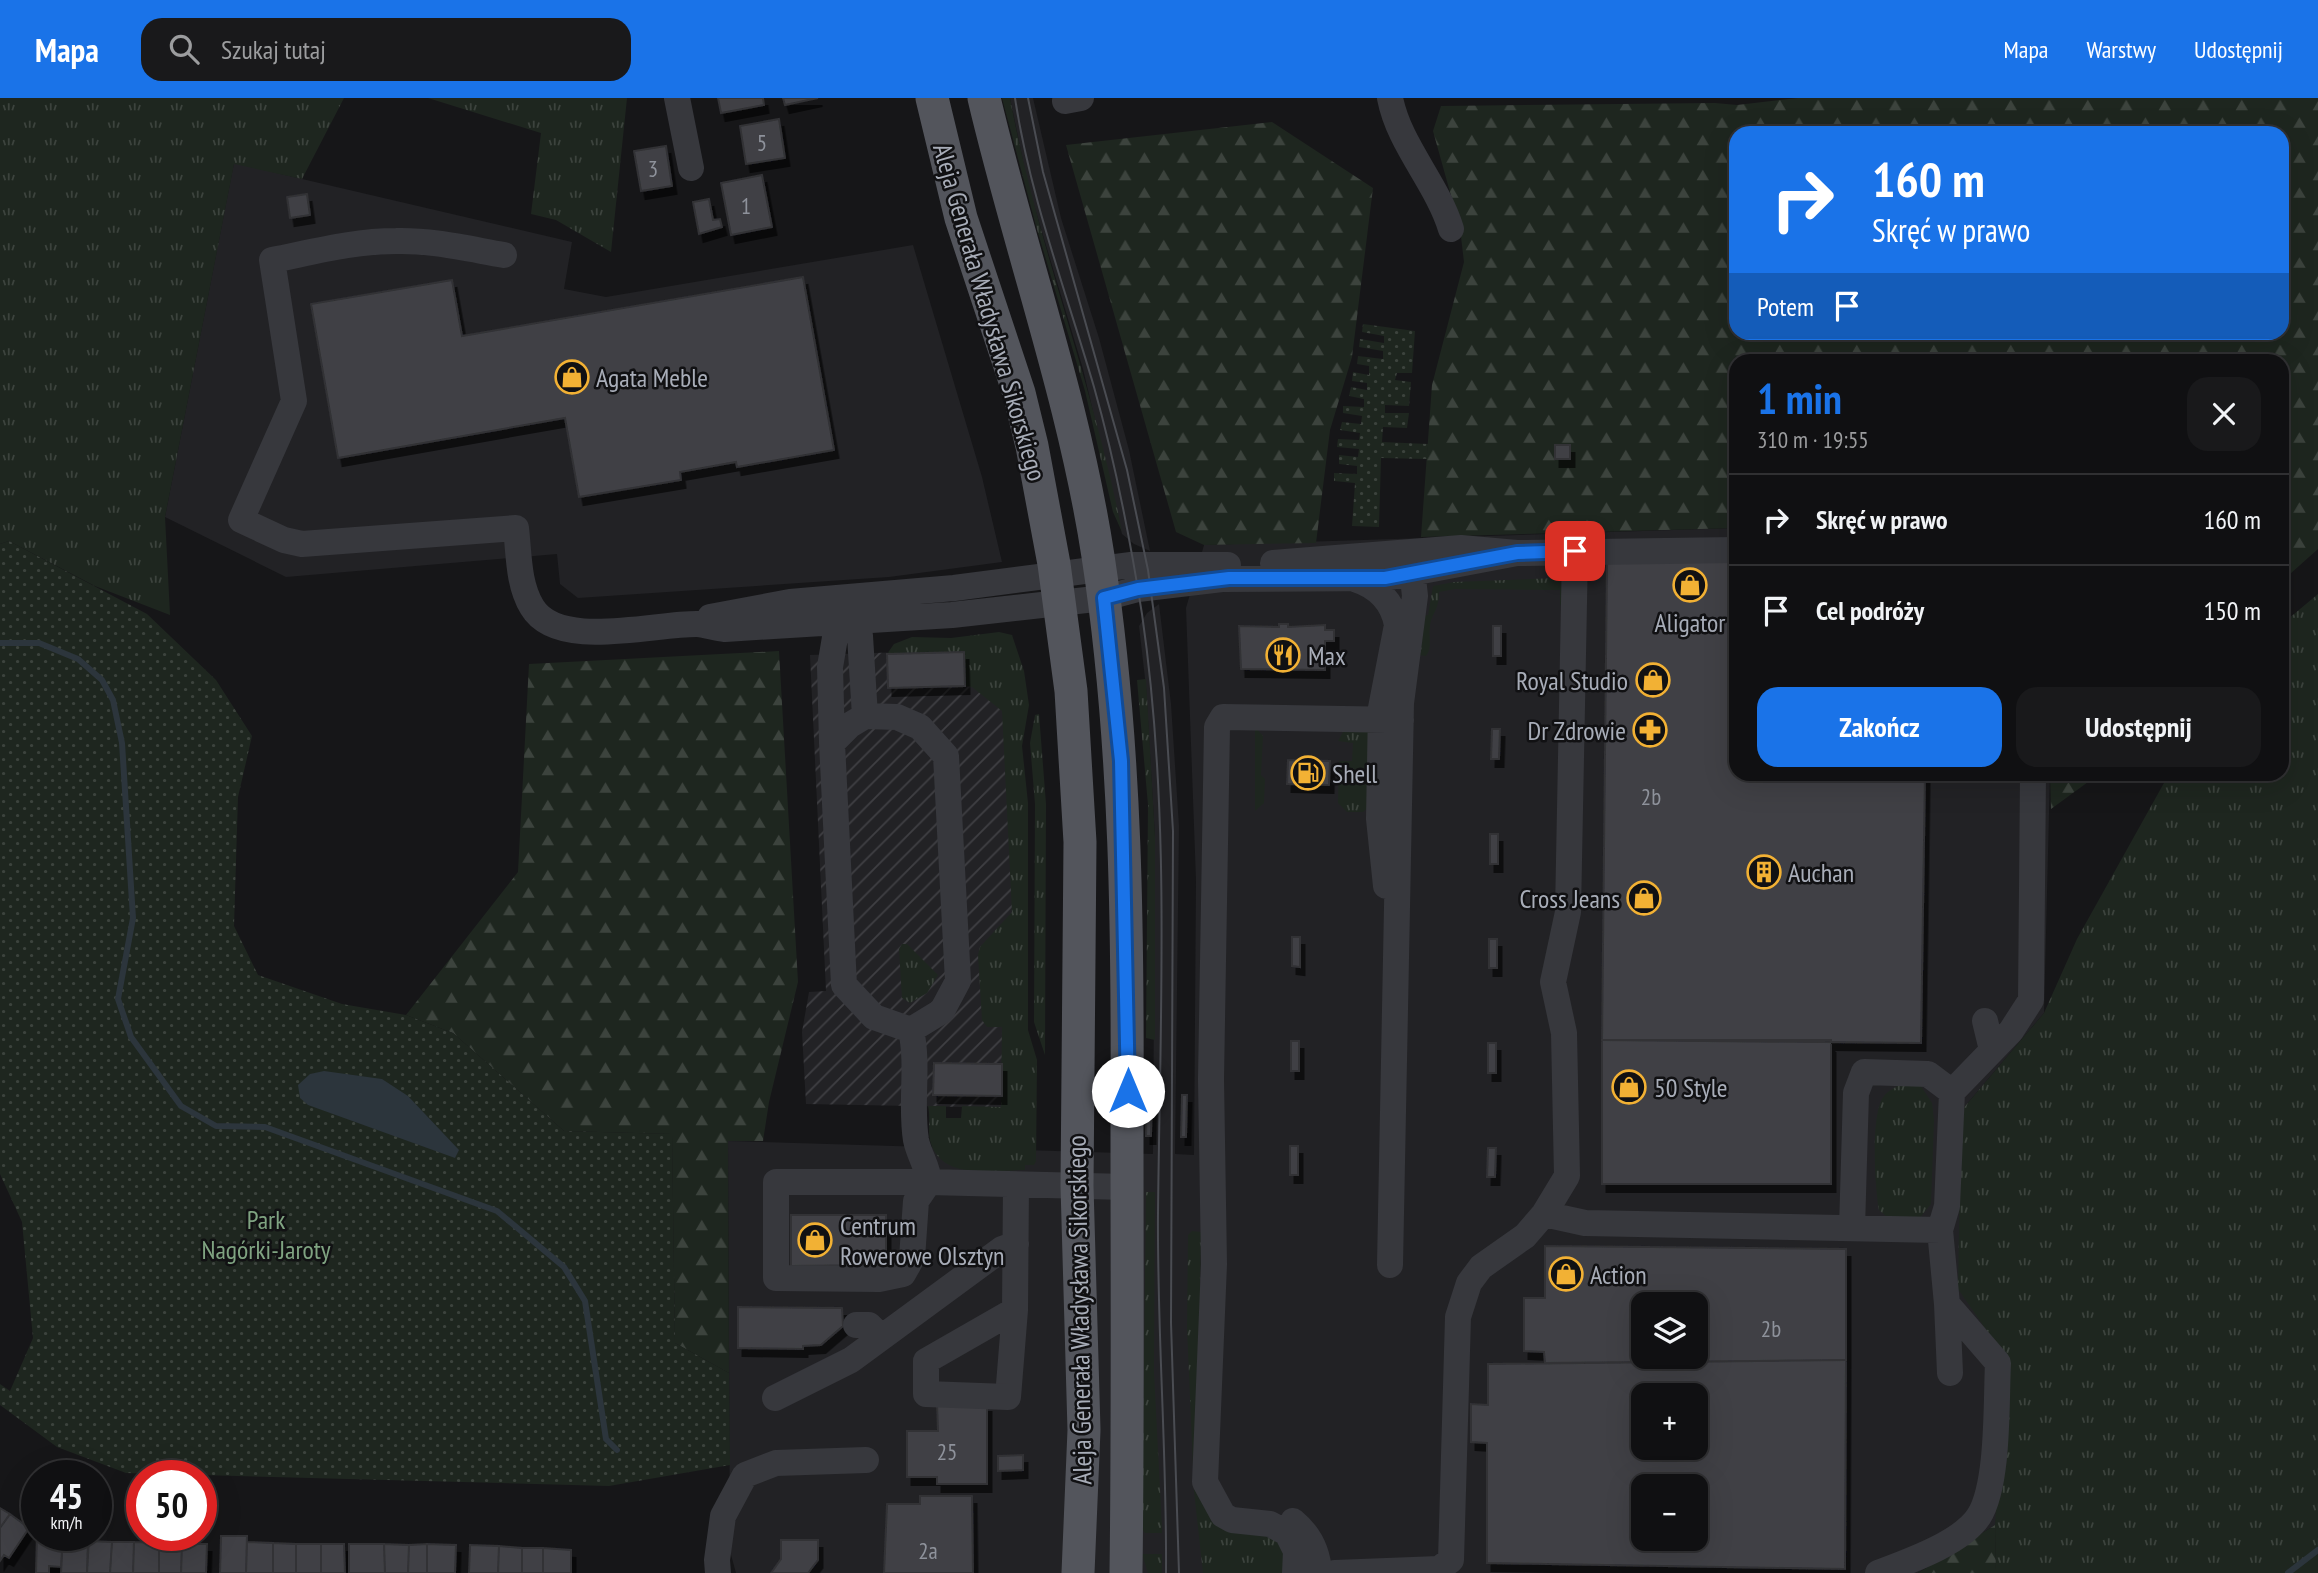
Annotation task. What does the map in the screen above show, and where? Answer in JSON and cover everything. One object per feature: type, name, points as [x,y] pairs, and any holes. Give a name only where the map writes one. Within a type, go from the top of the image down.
[{"type":"main road","name":"Aleja Generała Władysława Sikorskiego","points":[[932,98],[961,218],[1019,393],[1035,459],[1058,589],[1070,691],[1080,842],[1077,1186],[1084,1430],[1078,1573]]},
{"type":"main road","name":"Aleja Generała Władysława Sikorskiego","points":[[984,98],[1073,419],[1102,584],[1121,761],[1128,1018],[1126,1573]]},
{"type":"street","points":[[677,98],[691,168]]},
{"type":"street","points":[[1390,98],[1393,117],[1438,194],[1451,229]]},
{"type":"street","points":[[504,255],[422,241],[397,241],[368,242],[272,260],[293,401],[242,520],[284,540],[302,544],[516,528],[527,599],[541,618],[550,624],[580,631],[699,624],[725,629],[846,621],[1102,584],[1138,589],[1222,579],[1385,578],[1517,553]]},
{"type":"street","points":[[1102,584],[1153,564],[1258,564],[1461,548],[1517,553],[1729,550]]},
{"type":"street","points":[[1335,1573],[1439,1569],[1451,1560],[1458,1317],[1469,1283],[1482,1267],[1525,1236],[1544,1214],[1567,1176],[1564,1033],[1553,982],[1567,912],[1575,551]]},
{"type":"street","points":[[1378,554],[1395,559],[1410,573],[1414,584],[1415,602],[1391,719]]},
{"type":"street","points":[[1351,578],[1376,589],[1390,605],[1395,618],[1396,633],[1391,719],[1379,819],[1383,876],[1394,929],[1390,1265]]},
{"type":"street","points":[[699,624],[719,614],[845,596],[1058,589]]},
{"type":"street","points":[[845,596],[846,621],[865,716]]},
{"type":"street","points":[[846,621],[830,667],[844,985],[874,1017],[911,1030]]},
{"type":"street","points":[[832,743],[850,725],[865,716],[897,717],[920,727],[946,756],[958,981],[942,1011],[911,1030]]},
{"type":"street","points":[[1295,1573],[1296,1551],[1287,1533],[1270,1524],[1232,1520],[1223,1515],[1205,1482],[1214,1264],[1211,1130],[1217,727],[1223,717],[1391,719]]},
{"type":"street","points":[[1950,1373],[1940,1230],[1948,1206],[1952,1092],[2011,1031],[2031,1000],[2033,781]]},
{"type":"street","points":[[1985,1021],[1992,1050]]},
{"type":"street","points":[[911,1030],[915,1048],[916,1142],[928,1170],[929,1182],[916,1201],[912,1258],[903,1274],[879,1279],[775,1278],[776,1182],[929,1182],[1127,1187]]},
{"type":"street","points":[[1857,1236],[1856,1093],[1864,1072],[1928,1074],[1952,1092]]},
{"type":"street","points":[[1015,1310],[1016,1185]]},
{"type":"street","points":[[1544,1214],[1585,1223],[1857,1236],[1940,1230]]},
{"type":"street","points":[[775,1398],[851,1360],[1002,1249],[1016,1244]]},
{"type":"street","points":[[1883,1564],[1938,1550],[1979,1517],[1990,1486],[1998,1363],[1947,1304]]},
{"type":"street","points":[[856,1325],[869,1325],[881,1337]]},
{"type":"street","points":[[718,1573],[717,1560],[723,1516],[745,1475],[776,1463],[866,1460]]},
{"type":"street","points":[[1213,1500],[1225,1509],[1272,1514],[1294,1521],[1310,1539],[1318,1558],[1319,1573]]},
{"type":"shaded area","points":[[1010,98],[1033,98],[1061,218],[1099,338],[1129,450],[1150,551],[1134,544],[1122,534],[1083,369],[1028,185]]},
{"type":"shaded area","points":[[234,163],[572,242],[564,289],[606,297],[913,245],[982,477],[1002,562],[889,577],[578,598],[560,584],[557,554],[286,577],[165,517]]},
{"type":"shaded area","points":[[1729,528],[1729,781],[2050,781],[2044,1013],[1961,1111],[2005,1357],[2000,1498],[1995,1525],[1918,1573],[736,1573],[730,1551],[728,1141],[1153,1154],[1155,837],[1146,687],[1139,626],[1147,613],[1159,604],[1171,704],[1179,826],[1175,1154],[1194,1155],[1196,880],[1186,608],[1204,545]]},
{"type":"shaded area","points":[[1001,649],[1023,1108],[806,1104],[802,1032],[809,992],[826,991],[810,655]]},
{"type":"shaded area","points":[[324,1071],[382,1079],[408,1096],[459,1150],[455,1158],[308,1105],[300,1098],[298,1085],[310,1074]]},
{"type":"green space","points":[[0,98],[344,98],[302,179],[234,164],[165,517],[170,615],[95,586],[9,541],[0,544]]},
{"type":"green space","points":[[428,98],[627,98],[611,252],[556,220],[531,214],[541,133]]},
{"type":"green space","points":[[1002,98],[1010,98],[1021,153],[1096,423],[1122,532],[1113,512],[1085,391],[1036,226]]},
{"type":"green space","points":[[1798,98],[2318,98],[2318,549],[2289,575],[2289,354],[1729,354],[1729,528],[1421,537],[1432,385],[1464,262],[1460,228],[1433,131],[1441,106],[1737,105]]},
{"type":"green space","points":[[1272,122],[1373,188],[1352,357],[1330,430],[1316,543],[1204,545],[1176,532],[1066,145]]},
{"type":"green space","points":[[1363,324],[1415,331],[1412,373],[1397,373],[1395,380],[1411,382],[1409,406],[1385,405],[1385,413],[1409,413],[1407,428],[1383,427],[1382,442],[1428,444],[1427,459],[1381,458],[1379,527],[1352,526],[1355,483],[1334,481],[1334,473],[1357,474],[1357,466],[1339,464],[1339,455],[1358,457],[1359,449],[1337,447],[1338,439],[1359,440],[1360,433],[1340,430],[1342,422],[1361,424],[1362,416],[1343,413],[1343,406],[1364,407],[1364,399],[1349,396],[1351,387],[1367,390],[1367,383],[1352,381],[1353,372],[1369,375],[1369,366],[1357,364],[1358,356],[1383,359],[1383,351],[1359,347],[1360,339],[1384,343],[1384,336],[1362,332]]},
{"type":"green space","name":"Park Nagórki-Jaroty","points":[[9,541],[147,614],[216,680],[252,736],[238,797],[234,926],[258,975],[342,1004],[406,1015],[453,1033],[564,1131],[672,1134],[675,1343],[729,1373],[730,1465],[609,1486],[217,1475],[217,1460],[126,1460],[126,1473],[112,1468],[112,1460],[92,1460],[57,1447],[0,1405],[0,1384],[10,1391],[33,1338],[22,1222],[0,1174],[0,544]]},
{"type":"green space","points":[[1557,578],[1567,591],[1560,606],[1560,590],[1455,589],[1439,592],[1430,626],[1429,649],[1426,656],[1418,655],[1420,616],[1428,615],[1433,586],[1454,582]]},
{"type":"green space","points":[[2318,594],[2318,1573],[1996,1573],[1995,1525],[2005,1357],[1958,1289],[1961,1111],[2044,1013],[2077,939],[2165,781],[2289,781],[2289,618]]},
{"type":"green space","points":[[999,632],[1012,635],[1024,671],[1029,705],[1022,746],[1028,803],[1028,1030],[1037,1060],[1036,1161],[1034,1165],[1025,1165],[1025,1170],[985,1172],[958,1168],[947,1164],[938,1156],[930,1139],[928,1106],[946,1106],[946,1118],[961,1118],[962,1106],[1001,1107],[1002,1027],[987,1027],[982,1020],[978,955],[980,947],[1012,912],[1002,711],[972,687],[965,686],[964,652],[887,654],[894,644],[912,637],[951,638]]},
{"type":"green space","points":[[779,651],[798,982],[769,1102],[763,1141],[728,1141],[729,1373],[675,1343],[672,1134],[564,1131],[453,1033],[406,1015],[518,872],[529,664]]},
{"type":"green space","points":[[1146,679],[1155,837],[1155,1040],[1146,1038],[1148,805],[1137,680]]},
{"type":"green space","points":[[1039,714],[1046,804],[1045,1055],[1034,1022],[1035,804],[1030,743],[1035,715]]},
{"type":"green space","points":[[1255,727],[1263,736],[1261,775],[1265,779],[1264,803],[1255,811]]},
{"type":"green space","points":[[1343,732],[1370,732],[1370,806],[1363,812],[1347,812],[1338,803],[1339,761],[1352,761],[1353,743],[1338,741]]},
{"type":"green space","points":[[2050,781],[2089,781],[2051,809]]},
{"type":"green space","points":[[902,944],[907,944],[938,975],[927,993],[910,1003],[902,998],[899,949]]},
{"type":"green space","points":[[1902,1083],[1921,1086],[1932,1103],[1934,1120],[1931,1204],[1918,1220],[1894,1223],[1879,1210],[1875,1134],[1884,1096]]},
{"type":"green space","points":[[1146,1192],[1155,1192],[1154,1372],[1162,1533],[1145,1533],[1142,1529]]},
{"type":"green space","points":[[1192,1231],[1201,1232],[1197,1483],[1267,1529],[1286,1547],[1285,1573],[1203,1573],[1194,1491],[1187,1328],[1188,1235]]},
{"type":"green space","points":[[1995,1525],[1996,1573],[1918,1573],[1928,1567]]},
{"type":"green space","points":[[1142,1554],[1162,1554],[1162,1573],[1148,1573]]},
{"type":"building","points":[[718,98],[763,98],[764,105],[721,113]]},
{"type":"building","points":[[783,98],[818,98],[785,105]]},
{"type":"building","points":[[779,119],[785,158],[746,164],[740,126]]},
{"type":"building","points":[[666,146],[672,186],[641,191],[634,151]]},
{"type":"building","points":[[762,175],[772,227],[731,235],[721,183]]},
{"type":"building","points":[[307,194],[310,215],[290,218],[287,197]]},
{"type":"building","points":[[709,199],[713,220],[720,219],[722,227],[699,234],[693,202]]},
{"type":"building","name":"Agata Meble","points":[[803,277],[834,450],[737,467],[736,462],[680,472],[681,480],[579,497],[565,418],[338,458],[311,304],[452,280],[462,336]]},
{"type":"building","points":[[1555,445],[1570,445],[1570,459],[1555,459]]},
{"type":"building","name":"Auchan","points":[[1607,560],[1729,562],[1729,781],[1925,781],[1921,1043],[1602,1040]]},
{"type":"building","name":"Max","points":[[1279,624],[1288,624],[1288,627],[1325,625],[1325,630],[1334,630],[1334,641],[1325,641],[1325,670],[1241,669],[1239,626],[1279,627]]},
{"type":"building","points":[[1493,626],[1501,626],[1501,656],[1493,656]]},
{"type":"building","points":[[964,652],[965,686],[888,688],[887,654]]},
{"type":"building","points":[[1492,729],[1500,729],[1499,759],[1491,759]]},
{"type":"building","name":"Shell","points":[[1288,760],[1330,761],[1329,785],[1287,784]]},
{"type":"building","points":[[1490,834],[1498,834],[1498,864],[1490,864]]},
{"type":"building","points":[[1292,937],[1300,937],[1300,967],[1292,966]]},
{"type":"building","points":[[1489,939],[1497,939],[1497,968],[1489,968]]},
{"type":"building","points":[[1602,1040],[1831,1040],[1831,1184],[1602,1184]]},
{"type":"building","points":[[1291,1041],[1299,1041],[1299,1071],[1291,1071]]},
{"type":"building","points":[[1488,1043],[1496,1043],[1496,1073],[1488,1073]]},
{"type":"building","points":[[934,1063],[1002,1064],[1002,1096],[933,1095]]},
{"type":"building","points":[[1147,1094],[1152,1094],[1151,1136],[1146,1136]]},
{"type":"building","points":[[1182,1095],[1187,1095],[1186,1137],[1181,1137]]},
{"type":"building","points":[[1290,1146],[1298,1146],[1298,1175],[1290,1175]]},
{"type":"building","points":[[1488,1148],[1496,1148],[1495,1177],[1487,1177]]},
{"type":"building","points":[[791,1215],[886,1215],[886,1265],[791,1266]]},
{"type":"building","points":[[1545,1246],[1846,1249],[1846,1360],[1708,1361],[1708,1292],[1631,1292],[1631,1362],[1545,1363],[1544,1352],[1524,1351],[1524,1298],[1545,1298]]},
{"type":"building","points":[[738,1307],[842,1308],[843,1326],[821,1345],[803,1346],[803,1349],[738,1348]]},
{"type":"building","points":[[1846,1360],[1845,1569],[1487,1563],[1487,1443],[1471,1442],[1471,1404],[1488,1405],[1488,1364],[1631,1362],[1631,1369],[1708,1369],[1708,1362]]},
{"type":"building","points":[[937,1404],[987,1404],[987,1484],[937,1484],[937,1477],[907,1477],[907,1431],[938,1431]]},
{"type":"building","points":[[1023,1455],[1023,1470],[998,1471],[998,1456]]},
{"type":"building","points":[[920,1496],[972,1496],[973,1573],[884,1573],[887,1504],[920,1504]]},
{"type":"building","points":[[0,1508],[10,1514],[0,1528]]},
{"type":"building","points":[[10,1514],[21,1522],[21,1540],[9,1558],[4,1555],[0,1561],[0,1528]]},
{"type":"building","points":[[221,1536],[247,1536],[246,1573],[220,1573]]},
{"type":"building","points":[[781,1540],[818,1540],[818,1560],[808,1573],[771,1573],[781,1559]]},
{"type":"building","points":[[112,1542],[126,1542],[126,1551],[134,1551],[133,1573],[110,1573]]},
{"type":"building","points":[[247,1542],[273,1543],[273,1573],[246,1573]]},
{"type":"building","points":[[273,1543],[296,1544],[296,1573],[273,1573]]},
{"type":"building","points":[[296,1544],[321,1544],[321,1573],[296,1573]]},
{"type":"building","points":[[321,1544],[344,1544],[345,1573],[321,1573]]},
{"type":"building","points":[[349,1544],[384,1544],[385,1573],[349,1573]]},
{"type":"building","points":[[384,1544],[409,1545],[408,1573],[385,1573]]},
{"type":"building","points":[[427,1544],[456,1545],[455,1573],[427,1573]]},
{"type":"building","points":[[427,1544],[427,1573],[408,1573],[409,1545]]},
{"type":"building","points":[[470,1545],[499,1546],[498,1573],[469,1573]]},
{"type":"building","points":[[499,1546],[522,1548],[522,1573],[498,1573]]},
{"type":"building","points":[[522,1548],[543,1548],[543,1573],[522,1573]]},
{"type":"building","points":[[543,1548],[571,1550],[571,1573],[543,1573]]},
{"type":"building","points":[[37,1551],[62,1551],[61,1567],[49,1566],[49,1573],[36,1573]]},
{"type":"building","points":[[62,1551],[88,1551],[87,1573],[61,1573]]},
{"type":"building","points":[[88,1551],[111,1551],[110,1573],[87,1573]]},
{"type":"building","points":[[134,1551],[159,1551],[159,1573],[133,1573]]},
{"type":"building","points":[[159,1551],[182,1551],[181,1573],[159,1573]]},
{"type":"building","points":[[182,1551],[207,1551],[206,1573],[181,1573]]},
{"type":"waterway","points":[[0,643],[39,643],[78,659],[102,680],[113,700],[122,743],[133,918],[118,999],[131,1037],[181,1106],[216,1126],[265,1127],[497,1211],[564,1267],[585,1301],[606,1439],[617,1450]]},
{"type":"waterway","points":[[2288,1573],[2318,1550]]},
{"type":"tram line","points":[[1015,98],[1039,208],[1094,387],[1115,471],[1142,614],[1151,689],[1157,764],[1162,914],[1158,1258],[1166,1573]]},
{"type":"tram line","points":[[1028,98],[1043,172],[1127,470],[1148,570],[1164,688],[1173,831],[1171,1323],[1179,1573]]},
{"type":"place","name":"Agata Meble","points":[[572,377]]},
{"type":"place","name":"Aligator","points":[[1690,585]]},
{"type":"place","name":"Max","points":[[1283,655]]},
{"type":"place","name":"Royal Studio","points":[[1653,680]]},
{"type":"place","name":"Dr Zdrowie","points":[[1650,730]]},
{"type":"place","name":"Shell","points":[[1308,773]]},
{"type":"place","name":"Auchan","points":[[1764,872]]},
{"type":"place","name":"Cross Jeans","points":[[1644,898]]},
{"type":"place","name":"50 Style","points":[[1629,1087]]},
{"type":"place","name":"Centrum Rowerowe Olsztyn","points":[[815,1240]]},
{"type":"place","name":"Action","points":[[1566,1274]]},
{"type":"route","points":[[1128,1091],[1121,761],[1104,598],[1138,589],[1229,578],[1385,578],[1517,553],[1575,551]]}]
